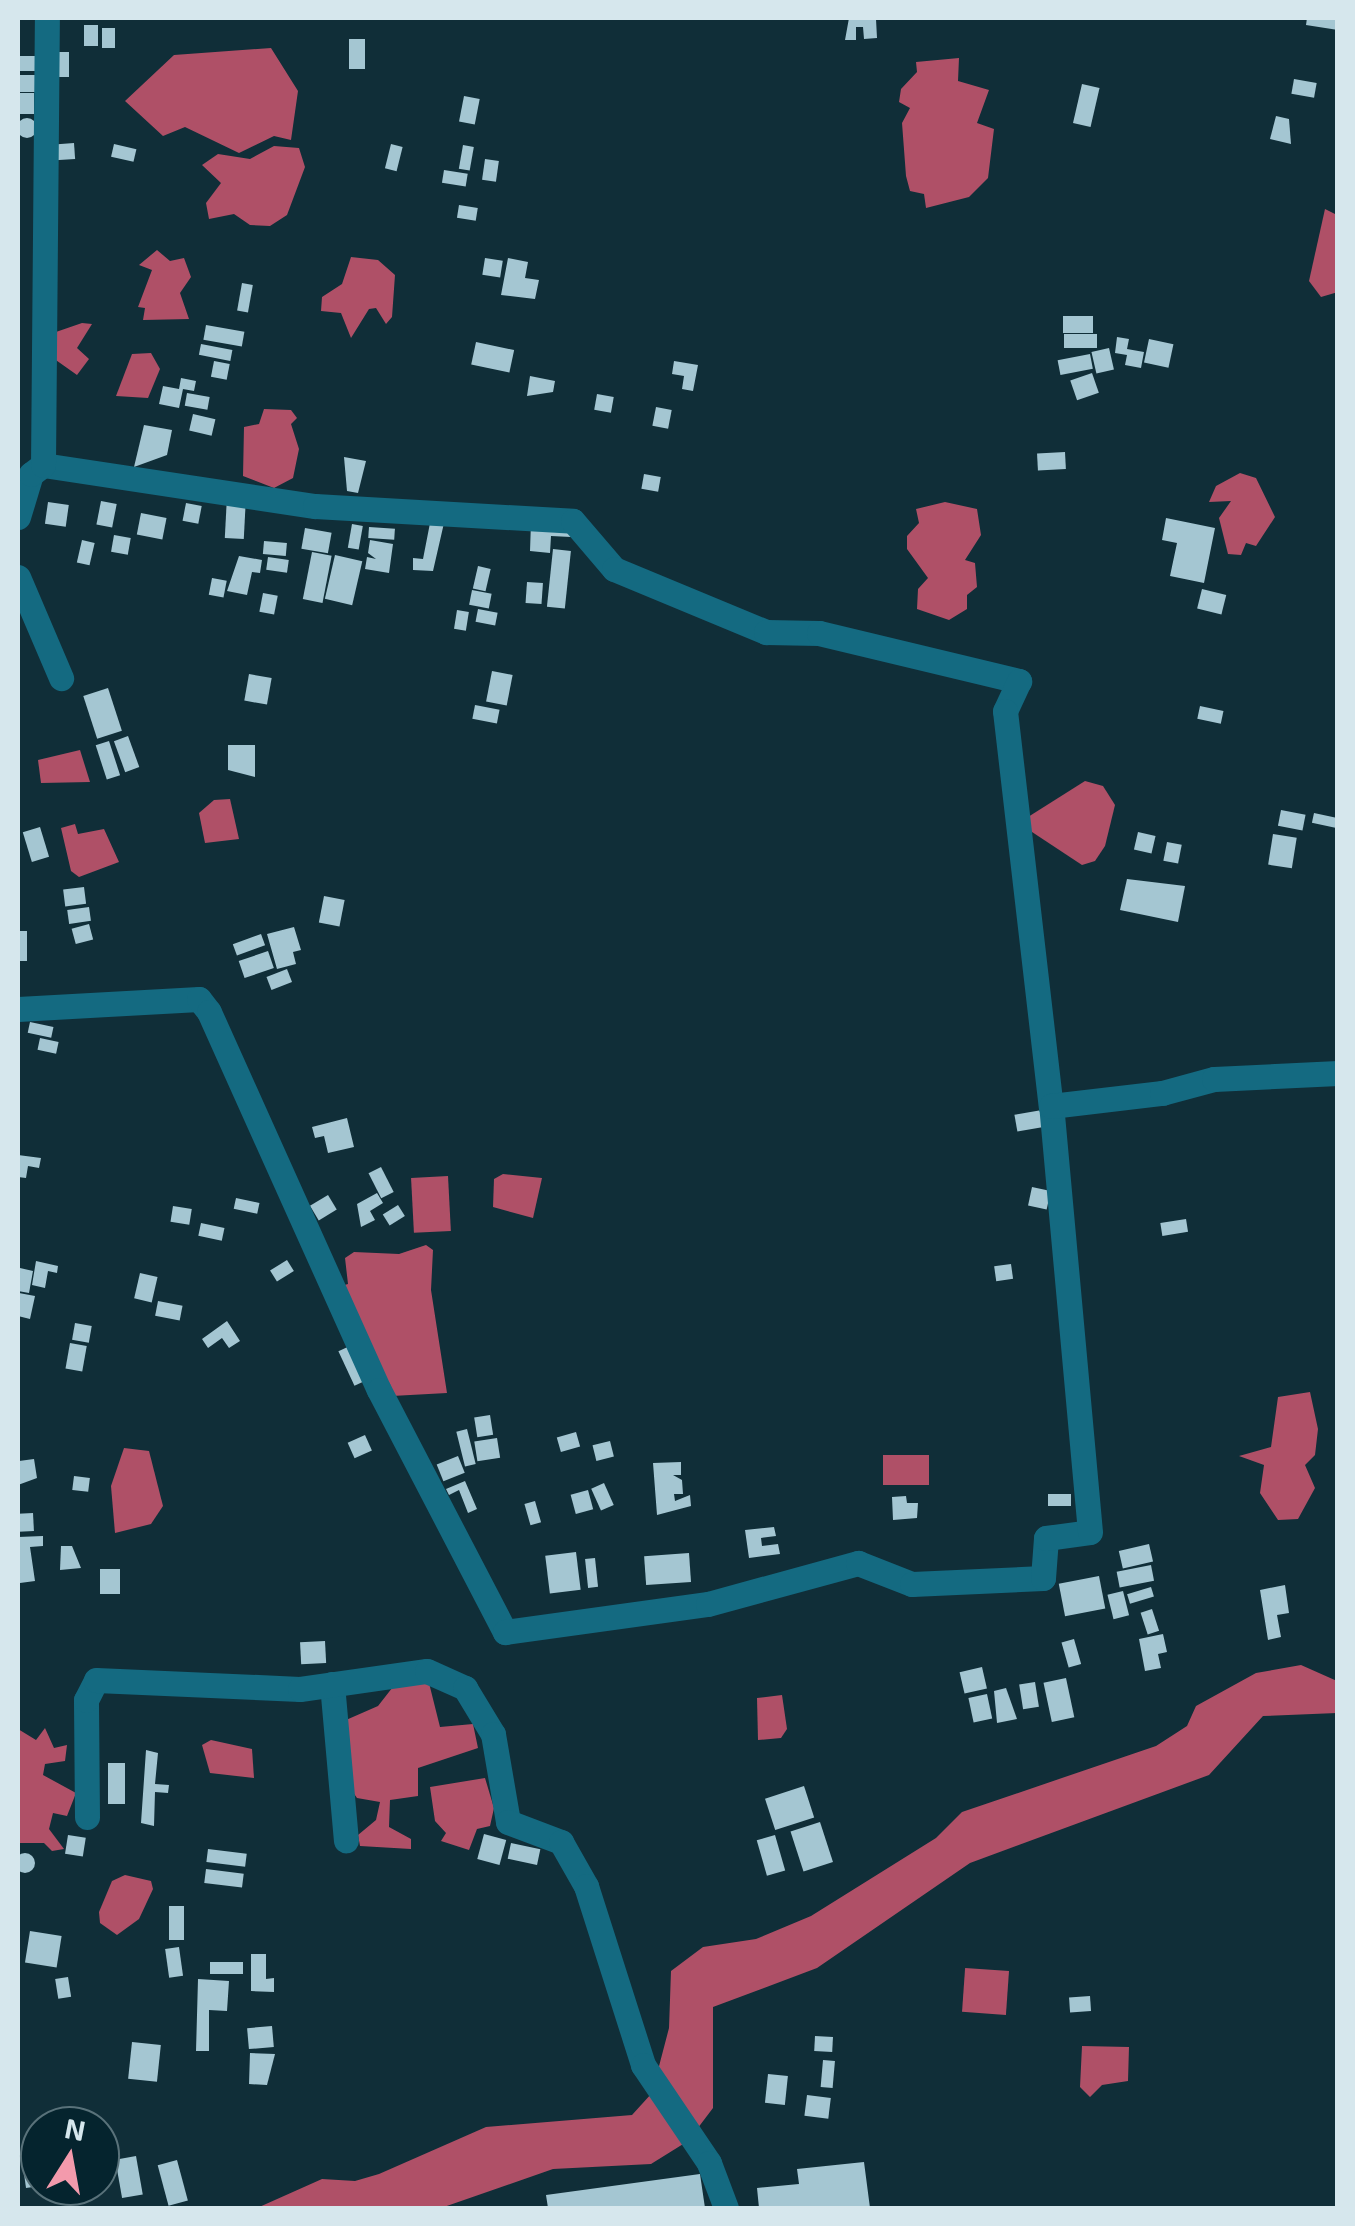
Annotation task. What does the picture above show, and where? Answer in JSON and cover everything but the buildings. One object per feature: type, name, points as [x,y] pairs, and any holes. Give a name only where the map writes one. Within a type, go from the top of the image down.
[{"type":"street","points":[[43,465],[47,18]]},
{"type":"street","points":[[18,517],[31,474],[43,465],[315,506],[573,522],[614,569],[766,632],[819,633],[1019,681],[1005,711],[1051,1106],[1090,1532],[1046,1538],[1043,1578],[912,1584],[858,1563],[708,1604],[505,1632],[379,1390],[210,1012],[200,999],[18,1009]]},
{"type":"street","points":[[18,582],[61,678]]},
{"type":"street","points":[[1051,1106],[1162,1093],[1214,1078],[1338,1073]]},
{"type":"street","points":[[86,1817],[86,1700],[96,1680],[300,1690],[427,1671],[464,1688],[493,1734],[508,1822],[561,1842],[586,1886],[650,2079],[696,2146],[726,2208]]},
{"type":"street","points":[[332,1684],[346,1840]]},
{"type":"shaded area","points":[[271,48],[298,91],[291,140],[274,136],[239,153],[185,127],[163,136],[125,101],[174,55]]},
{"type":"shaded area","points":[[959,58],[958,81],[989,90],[977,123],[994,129],[988,178],[969,197],[926,208],[924,194],[910,191],[906,176],[902,123],[910,108],[899,102],[901,89],[917,72],[916,62]]},
{"type":"shaded area","points":[[274,146],[299,148],[305,167],[287,215],[270,226],[250,225],[234,214],[209,219],[206,203],[221,183],[202,165],[218,154],[250,159]]},
{"type":"shaded area","points":[[1325,209],[1337,215],[1338,292],[1321,297],[1309,281]]},
{"type":"shaded area","points":[[157,250],[170,261],[184,258],[191,277],[180,293],[189,319],[143,320],[145,308],[138,307],[152,270],[139,265]]},
{"type":"shaded area","points":[[351,257],[378,260],[395,275],[392,317],[386,324],[376,308],[369,309],[351,338],[341,313],[321,311],[322,297],[342,284]]},
{"type":"shaded area","points":[[82,323],[92,324],[77,348],[89,359],[77,375],[53,358],[53,333]]},
{"type":"shaded area","points":[[151,353],[160,369],[148,398],[116,396],[132,354]]},
{"type":"shaded area","points":[[264,409],[291,410],[297,418],[291,424],[299,449],[293,478],[274,488],[243,476],[244,427],[259,424]]},
{"type":"shaded area","points":[[1240,473],[1256,478],[1275,517],[1256,546],[1246,543],[1241,555],[1228,554],[1219,518],[1231,501],[1209,502],[1216,486]]},
{"type":"shaded area","points":[[945,502],[977,509],[981,535],[965,560],[975,563],[977,587],[967,595],[967,609],[949,620],[917,609],[918,589],[928,578],[907,549],[907,536],[919,523],[916,509]]},
{"type":"shaded area","points":[[80,750],[90,782],[41,783],[38,760]]},
{"type":"shaded area","points":[[1085,781],[1103,786],[1115,805],[1105,846],[1095,861],[1082,865],[1029,830],[1028,817]]},
{"type":"shaded area","points":[[230,799],[239,839],[205,843],[199,813],[214,800]]},
{"type":"shaded area","points":[[75,824],[78,834],[104,829],[119,862],[79,877],[71,871],[61,828]]},
{"type":"shaded area","points":[[503,1174],[542,1178],[533,1218],[493,1207],[494,1179]]},
{"type":"shaded area","points":[[448,1176],[451,1231],[414,1233],[411,1178]]},
{"type":"shaded area","points":[[426,1245],[433,1250],[431,1290],[447,1393],[392,1396],[341,1286],[348,1284],[345,1258],[354,1252],[399,1254]]},
{"type":"shaded area","points":[[1310,1392],[1318,1429],[1315,1455],[1305,1465],[1315,1488],[1298,1519],[1278,1520],[1260,1493],[1264,1465],[1239,1456],[1271,1447],[1278,1397]]},
{"type":"shaded area","points":[[124,1448],[149,1451],[163,1506],[151,1524],[115,1533],[111,1486]]},
{"type":"shaded area","points":[[883,1455],[929,1455],[929,1485],[883,1485]]},
{"type":"shaded area","points":[[1301,1665],[1337,1681],[1337,1713],[1263,1716],[1209,1775],[970,1863],[817,1968],[713,2007],[713,2108],[688,2141],[651,2164],[553,2169],[441,2208],[257,2208],[322,2179],[355,2181],[379,2174],[486,2127],[632,2115],[652,2093],[669,2028],[671,1971],[703,1947],[756,1939],[811,1916],[936,1838],[962,1812],[1156,1746],[1187,1726],[1196,1706],[1256,1673]]},
{"type":"shaded area","points":[[428,1679],[440,1727],[473,1724],[478,1748],[418,1768],[418,1796],[390,1800],[389,1827],[411,1839],[411,1849],[360,1846],[358,1835],[376,1820],[380,1802],[357,1798],[350,1788],[346,1720],[378,1706],[396,1683]]},
{"type":"shaded area","points":[[782,1695],[787,1729],[781,1738],[758,1740],[757,1698]]},
{"type":"shaded area","points":[[45,1728],[54,1748],[67,1745],[65,1761],[45,1764],[43,1775],[76,1793],[67,1816],[53,1813],[49,1829],[64,1849],[52,1851],[44,1843],[18,1843],[18,1729],[36,1740]]},
{"type":"shaded area","points":[[211,1740],[252,1749],[254,1778],[210,1773],[202,1745]]},
{"type":"shaded area","points":[[485,1778],[494,1808],[490,1826],[477,1829],[469,1850],[441,1841],[446,1833],[435,1821],[430,1787]]},
{"type":"shaded area","points":[[125,1875],[151,1881],[153,1889],[139,1919],[117,1935],[100,1923],[99,1912],[112,1881]]},
{"type":"shaded area","points":[[965,1968],[1009,1971],[1006,2015],[962,2012]]},
{"type":"shaded area","points":[[1082,2046],[1129,2047],[1128,2081],[1102,2085],[1090,2097],[1080,2087]]}]
